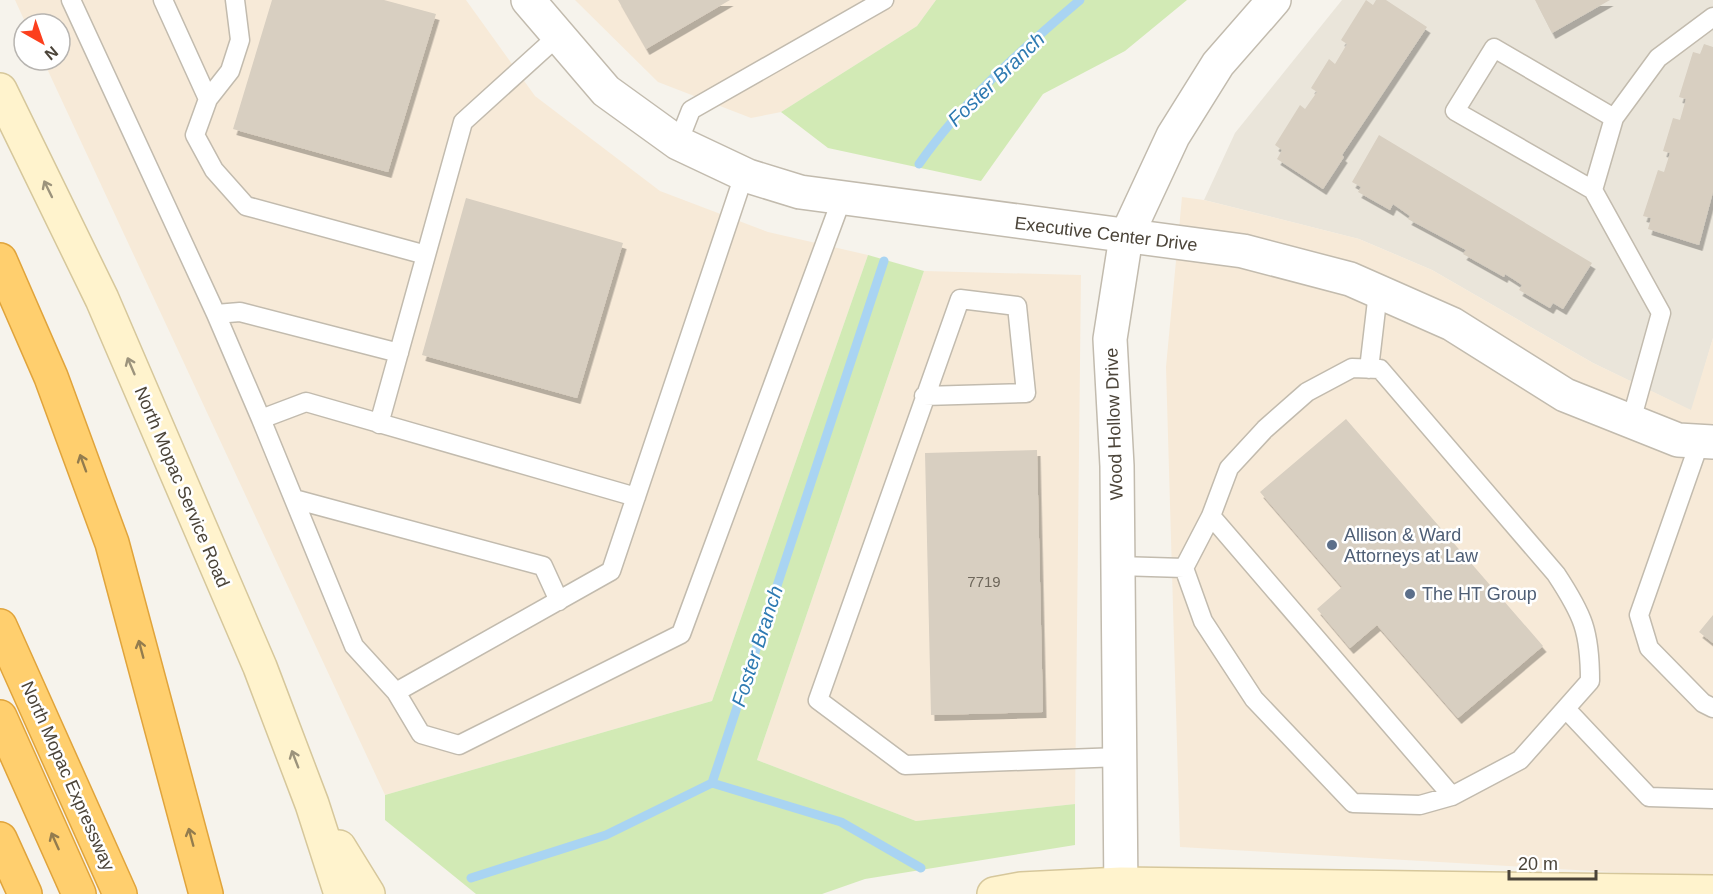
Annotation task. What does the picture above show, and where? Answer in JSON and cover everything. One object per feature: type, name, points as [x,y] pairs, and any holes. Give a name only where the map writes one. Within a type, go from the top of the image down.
[{"type":"highway","points":[[0,260],[51,377],[112,543],[206,894]]},
{"type":"highway","name":"North Mopac Expressway","points":[[0,626],[120,894]]},
{"type":"highway","points":[[0,717],[79,894]]},
{"type":"highway","points":[[0,838],[25,894]]},
{"type":"main road","name":"North Mopac Service Road","points":[[0,90],[106,309],[260,667],[312,804],[341,894]]},
{"type":"main road","points":[[312,804],[368,894]]},
{"type":"main road","points":[[994,894],[1021,889],[1713,892]]},
{"type":"street","name":"Executive Center Drive","points":[[528,0],[606,91],[678,143],[744,174],[800,192],[1243,251],[1350,279],[1452,324],[1565,395],[1678,440],[1706,442]]},
{"type":"street","name":"Wood Hollow Drive","points":[[1121,889],[1117,466],[1110,339],[1126,237],[1173,136],[1218,64],[1274,0]]},
{"type":"lane","points":[[71,0],[216,314],[354,646],[396,693],[422,734],[459,745],[681,634],[842,198]]},
{"type":"lane","points":[[164,0],[208,99]]},
{"type":"lane","points":[[235,0],[240,40],[230,71],[208,99],[195,135],[214,170],[246,206],[426,255]]},
{"type":"lane","points":[[678,143],[691,110],[884,0]]},
{"type":"lane","points":[[1593,190],[1614,118],[1658,58],[1713,17]]},
{"type":"lane","points":[[379,424],[463,122],[559,35]]},
{"type":"lane","points":[[1614,118],[1494,48],[1455,111],[1593,190],[1661,313],[1631,421]]},
{"type":"lane","points":[[396,693],[611,572],[744,174]]},
{"type":"lane","points":[[1369,369],[1378,292]]},
{"type":"lane","points":[[924,396],[1026,393],[1017,306],[960,299],[924,396],[818,700],[905,765],[1120,757]]},
{"type":"lane","points":[[216,314],[240,312],[399,352]]},
{"type":"lane","points":[[1352,368],[1369,369],[1380,369],[1556,574],[1578,607],[1590,644],[1590,681],[1520,760],[1452,796],[1420,806],[1353,803],[1254,699],[1203,621],[1184,568],[1211,516],[1229,468],[1265,429],[1307,392],[1352,368]]},
{"type":"lane","points":[[261,419],[306,402],[636,497]]},
{"type":"lane","points":[[1706,442],[1639,615],[1649,648],[1703,703],[1713,708]]},
{"type":"lane","points":[[294,499],[543,566],[559,601]]},
{"type":"lane","points":[[1211,516],[1452,796]]},
{"type":"lane","points":[[1118,566],[1184,568]]},
{"type":"lane","points":[[1566,709],[1649,797],[1713,799]]},
{"type":"shaded area","points":[[15,0],[466,0],[535,96],[660,191],[768,232],[868,255],[712,701],[385,795],[49,72],[72,72],[72,12],[20,12]]},
{"type":"shaded area","points":[[575,0],[936,0],[917,26],[781,112],[751,118],[658,82]]},
{"type":"shaded area","points":[[1342,0],[1713,0],[1713,338],[1692,411],[1593,363],[1432,270],[1359,239],[1204,200],[1235,133]]},
{"type":"shaded area","points":[[1182,197],[1204,200],[1359,239],[1432,270],[1593,363],[1691,410],[1713,338],[1713,878],[1180,847],[1166,367]]},
{"type":"shaded area","points":[[924,271],[1081,275],[1075,804],[916,821],[757,760]]},
{"type":"green space","points":[[936,0],[1187,0],[1125,51],[1043,94],[981,181],[828,148],[781,112],[917,26]]},
{"type":"green space","points":[[868,255],[924,271],[757,760],[916,821],[1075,804],[1075,845],[865,879],[822,894],[476,894],[385,820],[385,795],[712,701]]},
{"type":"building","points":[[272,0],[384,0],[436,14],[388,172],[233,129]]},
{"type":"building","points":[[618,0],[730,0],[646,49]]},
{"type":"building","points":[[1366,0],[1373,5],[1376,0],[1386,0],[1427,27],[1342,155],[1344,157],[1323,189],[1277,159],[1282,150],[1275,145],[1300,105],[1305,109],[1317,92],[1311,88],[1329,59],[1335,64],[1347,44],[1341,40]]},
{"type":"building","points":[[1535,0],[1610,0],[1552,33]]},
{"type":"building","points":[[1704,44],[1713,47],[1713,192],[1699,245],[1648,229],[1651,218],[1643,216],[1658,170],[1664,172],[1670,153],[1663,151],[1673,118],[1680,120],[1686,99],[1679,97],[1693,52],[1700,54]]},
{"type":"building","points":[[1379,135],[1592,263],[1563,309],[1553,303],[1550,308],[1519,290],[1522,285],[1505,274],[1504,277],[1463,254],[1466,250],[1408,219],[1410,216],[1393,204],[1390,210],[1358,192],[1361,187],[1352,182]]},
{"type":"building","points":[[466,198],[623,243],[577,398],[422,355]]},
{"type":"building","points":[[1346,419],[1543,646],[1458,718],[1377,625],[1350,648],[1317,609],[1342,587],[1260,492]]},
{"type":"building","points":[[1037,450],[1043,712],[931,715],[925,453]]},
{"type":"building","points":[[1713,615],[1713,643],[1699,632]]},
{"type":"waterway","name":"Foster Branch","points":[[919,164],[954,119],[994,77],[1080,0]]},
{"type":"waterway","name":"Foster Branch","points":[[471,878],[606,835],[712,783],[884,261]]},
{"type":"waterway","points":[[712,783],[841,822],[921,868]]},
{"type":"place","name":"Allison & Ward Attorneys at Law","points":[[1332,545]]},
{"type":"place","name":"The HT Group","points":[[1410,594]]}]
